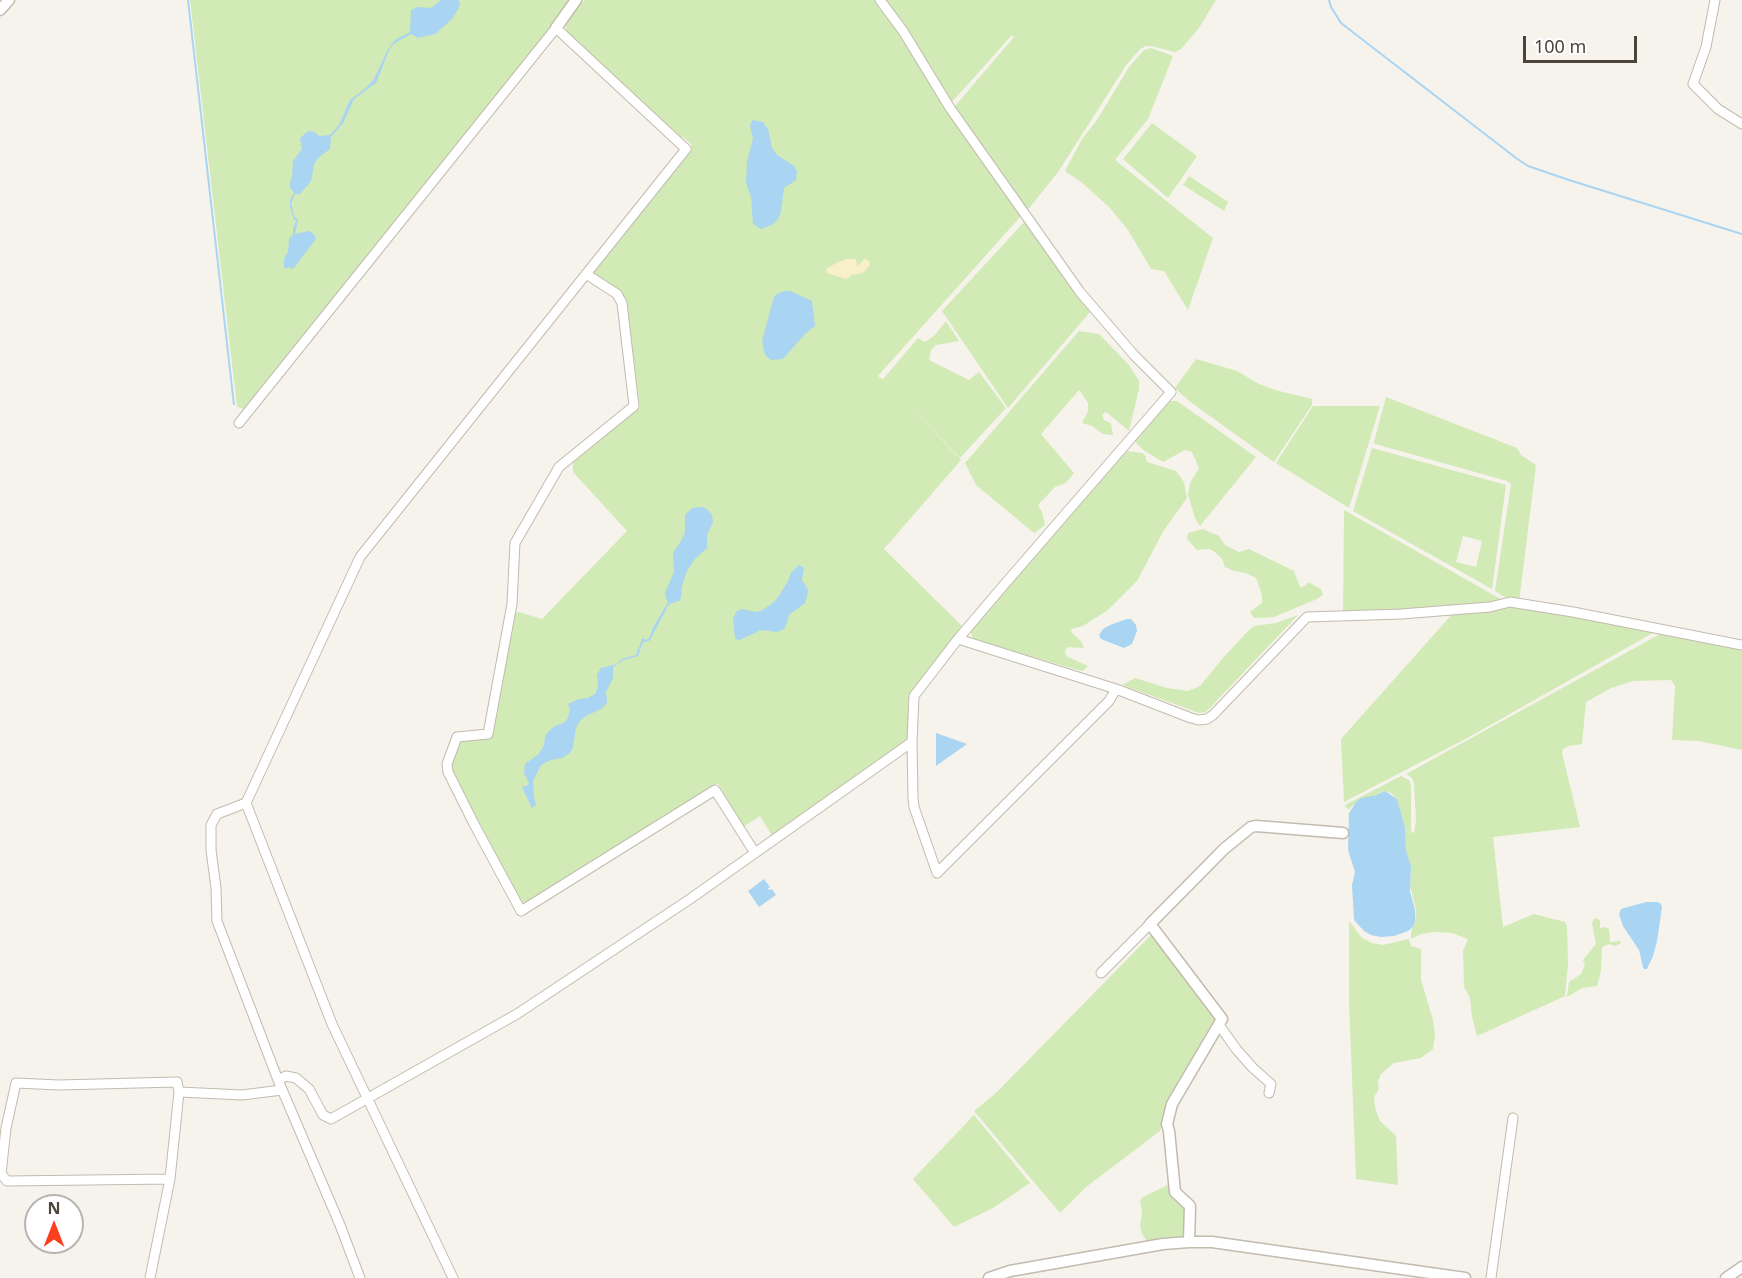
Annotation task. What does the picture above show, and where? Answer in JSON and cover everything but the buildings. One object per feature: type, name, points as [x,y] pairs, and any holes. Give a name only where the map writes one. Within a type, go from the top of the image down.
[{"type":"street","points":[[0,10],[9,0]]},
{"type":"street","points":[[239,423],[556,28],[576,0]]},
{"type":"street","points":[[880,0],[903,31],[950,108],[1080,292],[1134,355],[1171,392],[958,639],[914,696],[912,742],[914,807],[938,873],[1109,701],[1116,689]]},
{"type":"street","points":[[1715,0],[1706,47],[1693,84],[1718,109],[1742,124]]},
{"type":"street","points":[[360,1278],[340,1225],[282,1090],[217,921],[211,825],[217,814],[246,802],[357,560],[686,149],[556,28]]},
{"type":"street","points":[[586,274],[617,294],[622,303],[634,406],[559,467],[515,543],[512,604],[488,734],[457,737],[447,764],[448,772],[521,911],[715,789],[755,853]]},
{"type":"street","points":[[958,639],[1116,689],[1191,718],[1208,719],[1307,617],[1401,614],[1490,607],[1510,602],[1742,645]]},
{"type":"street","points":[[278,1080],[286,1076],[296,1078],[309,1089],[323,1115],[331,1119],[517,1014],[690,899],[912,742]]},
{"type":"street","points":[[246,802],[332,1024],[453,1278]]},
{"type":"street","points":[[1101,973],[1224,849],[1251,827],[1343,833]]},
{"type":"street","points":[[1150,924],[1222,1019],[1172,1104],[1167,1124],[1175,1192],[1190,1206],[1189,1242]]},
{"type":"street","points":[[1219,1025],[1236,1050],[1271,1084],[1269,1094]]},
{"type":"street","points":[[150,1278],[170,1179],[179,1092],[177,1082],[59,1085],[16,1083],[6,1132],[1,1174],[8,1181],[170,1179]]},
{"type":"street","points":[[179,1092],[242,1095],[282,1090]]},
{"type":"street","points":[[1491,1278],[1513,1118]]},
{"type":"street","points":[[0,1144],[6,1132]]},
{"type":"street","points":[[989,1278],[1010,1271],[1163,1244],[1189,1242],[1212,1242],[1465,1278]]},
{"type":"street","points":[[1726,1278],[1742,1267]]},
{"type":"green space","points":[[190,0],[570,0],[557,20],[247,410],[237,407]]},
{"type":"green space","points":[[584,0],[875,0],[899,32],[1020,217],[878,376],[884,380],[918,338],[925,342],[935,335],[946,321],[959,341],[936,345],[931,350],[929,360],[969,380],[979,372],[1006,408],[960,458],[902,398],[961,460],[884,549],[962,626],[911,694],[908,702],[909,740],[772,836],[760,816],[743,827],[718,783],[526,903],[521,902],[452,771],[451,764],[459,742],[491,738],[514,614],[519,612],[542,619],[627,531],[573,472],[573,462],[640,407],[626,299],[621,292],[592,272],[692,145],[683,137],[679,137],[567,32],[565,24]]},
{"type":"green space","points":[[884,0],[1216,0],[1199,28],[1181,49],[1175,52],[1146,46],[1140,49],[1127,64],[1058,172],[1027,211],[955,106],[1014,37],[1012,35],[952,102]]},
{"type":"green space","points":[[1151,48],[1173,56],[1148,119],[1115,160],[1213,238],[1188,310],[1164,271],[1151,269],[1128,230],[1109,207],[1065,171],[1082,139],[1097,120],[1129,67],[1144,50]]},
{"type":"green space","points":[[1152,123],[1197,156],[1168,198],[1123,159]]},
{"type":"green space","points":[[1189,176],[1228,202],[1224,211],[1183,185]]},
{"type":"green space","points":[[1025,221],[1090,312],[1008,408],[942,311]]},
{"type":"green space","points":[[1079,331],[1099,334],[1129,365],[1139,381],[1139,389],[1129,431],[1106,412],[1102,415],[1104,420],[1111,423],[1113,435],[1103,434],[1092,426],[1082,423],[1088,411],[1088,403],[1079,390],[1041,434],[1074,473],[1066,483],[1055,487],[1038,505],[1045,525],[1034,533],[976,485],[965,463]]},
{"type":"green space","points":[[1196,359],[1237,371],[1275,390],[1312,399],[1312,405],[1274,462],[1189,401],[1175,388]]},
{"type":"green space","points":[[1386,397],[1517,448],[1521,455],[1536,465],[1519,602],[1511,601],[1495,591],[1511,484],[1375,444]]},
{"type":"green space","points":[[1169,401],[1177,401],[1256,457],[1200,526],[1195,518],[1188,494],[1190,483],[1199,468],[1192,452],[1185,450],[1163,462],[1143,450],[1134,440]]},
{"type":"green space","points":[[1313,406],[1380,406],[1349,508],[1276,463]]},
{"type":"green space","points":[[1372,448],[1506,485],[1492,589],[1353,511]],"holes":[[[1463,536],[1482,541],[1476,567],[1456,562]]]},
{"type":"green space","points":[[1127,451],[1142,453],[1147,462],[1176,471],[1184,482],[1187,498],[1164,530],[1137,581],[1108,610],[1083,626],[1071,629],[1084,648],[1068,647],[1065,651],[1066,656],[1088,666],[1083,671],[1074,669],[973,639],[970,631]]},
{"type":"green space","points":[[1344,510],[1504,601],[1491,605],[1343,615]]},
{"type":"green space","points":[[1203,529],[1219,536],[1225,545],[1239,552],[1249,549],[1294,571],[1300,587],[1305,586],[1308,582],[1321,589],[1323,595],[1274,617],[1254,618],[1250,612],[1262,603],[1262,595],[1256,578],[1225,567],[1222,559],[1210,549],[1197,550],[1187,539],[1188,533]]},
{"type":"green space","points":[[1511,604],[1658,630],[1471,736],[1344,802],[1341,739],[1455,611]]},
{"type":"green space","points":[[1298,615],[1206,712],[1199,713],[1122,685],[1135,678],[1167,688],[1188,691],[1200,686],[1254,626],[1276,623]]},
{"type":"green space","points":[[1664,632],[1742,647],[1742,750],[1699,741],[1672,740],[1675,686],[1671,680],[1633,681],[1611,688],[1586,702],[1582,744],[1568,746],[1563,749],[1562,753],[1580,827],[1493,837],[1503,927],[1534,914],[1565,922],[1567,926],[1568,964],[1565,996],[1477,1036],[1470,998],[1464,987],[1463,951],[1468,939],[1452,933],[1435,932],[1421,934],[1411,939],[1416,910],[1410,885],[1411,867],[1406,850],[1405,828],[1397,799],[1385,791],[1360,799],[1349,809],[1345,805],[1401,776],[1409,780],[1411,785],[1411,832],[1414,833],[1416,820],[1414,784],[1412,778],[1406,774]]},
{"type":"green space","points":[[1595,918],[1600,920],[1600,928],[1609,929],[1610,942],[1621,941],[1620,944],[1615,946],[1609,944],[1602,947],[1601,971],[1597,986],[1582,988],[1567,997],[1569,982],[1581,974],[1585,965],[1583,960],[1596,944],[1592,923]]},
{"type":"green space","points":[[1349,921],[1362,938],[1372,943],[1383,945],[1409,939],[1411,946],[1421,949],[1421,980],[1433,1020],[1435,1035],[1433,1049],[1421,1058],[1394,1063],[1381,1074],[1378,1081],[1379,1089],[1374,1097],[1380,1121],[1396,1136],[1398,1185],[1356,1179],[1349,1002]]},
{"type":"green space","points":[[1151,935],[1215,1018],[1167,1100],[1160,1131],[1086,1187],[1060,1213],[974,1111],[996,1093]]},
{"type":"green space","points":[[974,1115],[1030,1183],[993,1208],[954,1227],[913,1179]]},
{"type":"green space","points":[[1168,1185],[1170,1196],[1184,1209],[1183,1238],[1147,1241],[1140,1226],[1142,1213],[1140,1201],[1143,1197]]},
{"type":"sand","points":[[847,259],[855,259],[858,266],[864,259],[868,260],[870,265],[863,273],[846,279],[827,273],[826,269]]},
{"type":"water","points":[[187,0],[189,0],[235,405],[233,405]]},
{"type":"water","points":[[441,0],[460,2],[452,19],[435,34],[418,38],[411,34],[390,48],[376,83],[354,99],[343,123],[331,137],[330,149],[314,164],[311,181],[300,194],[295,194],[291,203],[294,216],[298,220],[295,234],[309,231],[316,239],[293,269],[288,267],[286,269],[284,259],[296,221],[290,207],[290,200],[294,193],[290,184],[293,161],[302,149],[300,138],[308,131],[315,132],[319,136],[330,135],[339,125],[350,100],[374,79],[388,49],[395,40],[410,32],[411,10],[418,7],[431,8]]},
{"type":"water","points":[[753,120],[763,122],[768,129],[772,148],[776,154],[794,166],[797,171],[796,180],[784,188],[778,219],[761,229],[753,224],[751,197],[746,183],[747,161],[753,139],[750,125]]},
{"type":"water","points":[[784,291],[790,291],[812,301],[815,326],[783,359],[771,360],[765,355],[762,341],[774,297]]},
{"type":"water","points":[[702,507],[712,515],[713,522],[707,535],[707,548],[694,560],[687,571],[681,598],[669,604],[650,640],[643,642],[638,656],[624,660],[613,667],[613,678],[606,692],[607,703],[579,722],[570,753],[541,765],[533,781],[536,805],[532,808],[522,787],[529,783],[524,773],[525,764],[539,754],[549,731],[568,718],[570,709],[568,704],[595,694],[598,687],[597,675],[601,668],[617,664],[622,659],[636,655],[642,639],[649,638],[668,602],[665,593],[674,572],[673,553],[685,532],[685,515],[692,508]]},
{"type":"water","points":[[799,565],[804,568],[802,580],[808,590],[807,597],[805,603],[789,615],[785,628],[778,632],[761,630],[740,640],[735,639],[733,619],[736,612],[741,609],[761,611],[770,605],[777,599],[791,573]]},
{"type":"water","points":[[1131,619],[1136,625],[1137,631],[1132,644],[1124,648],[1101,639],[1099,635],[1103,629]]},
{"type":"water","points":[[936,733],[967,744],[936,766]]},
{"type":"water","points":[[1385,791],[1397,799],[1405,827],[1406,850],[1411,866],[1410,891],[1415,910],[1415,922],[1408,931],[1394,936],[1381,937],[1364,931],[1354,920],[1352,885],[1355,872],[1348,850],[1349,813],[1361,798]]},
{"type":"water","points":[[764,879],[770,887],[769,890],[772,889],[776,895],[759,907],[748,891]]},
{"type":"water","points":[[1646,902],[1657,902],[1662,907],[1653,956],[1647,969],[1644,969],[1639,950],[1623,926],[1619,914],[1621,909]]},
{"type":"waterway","points":[[1329,0],[1341,23],[1528,166],[1742,234]]}]
